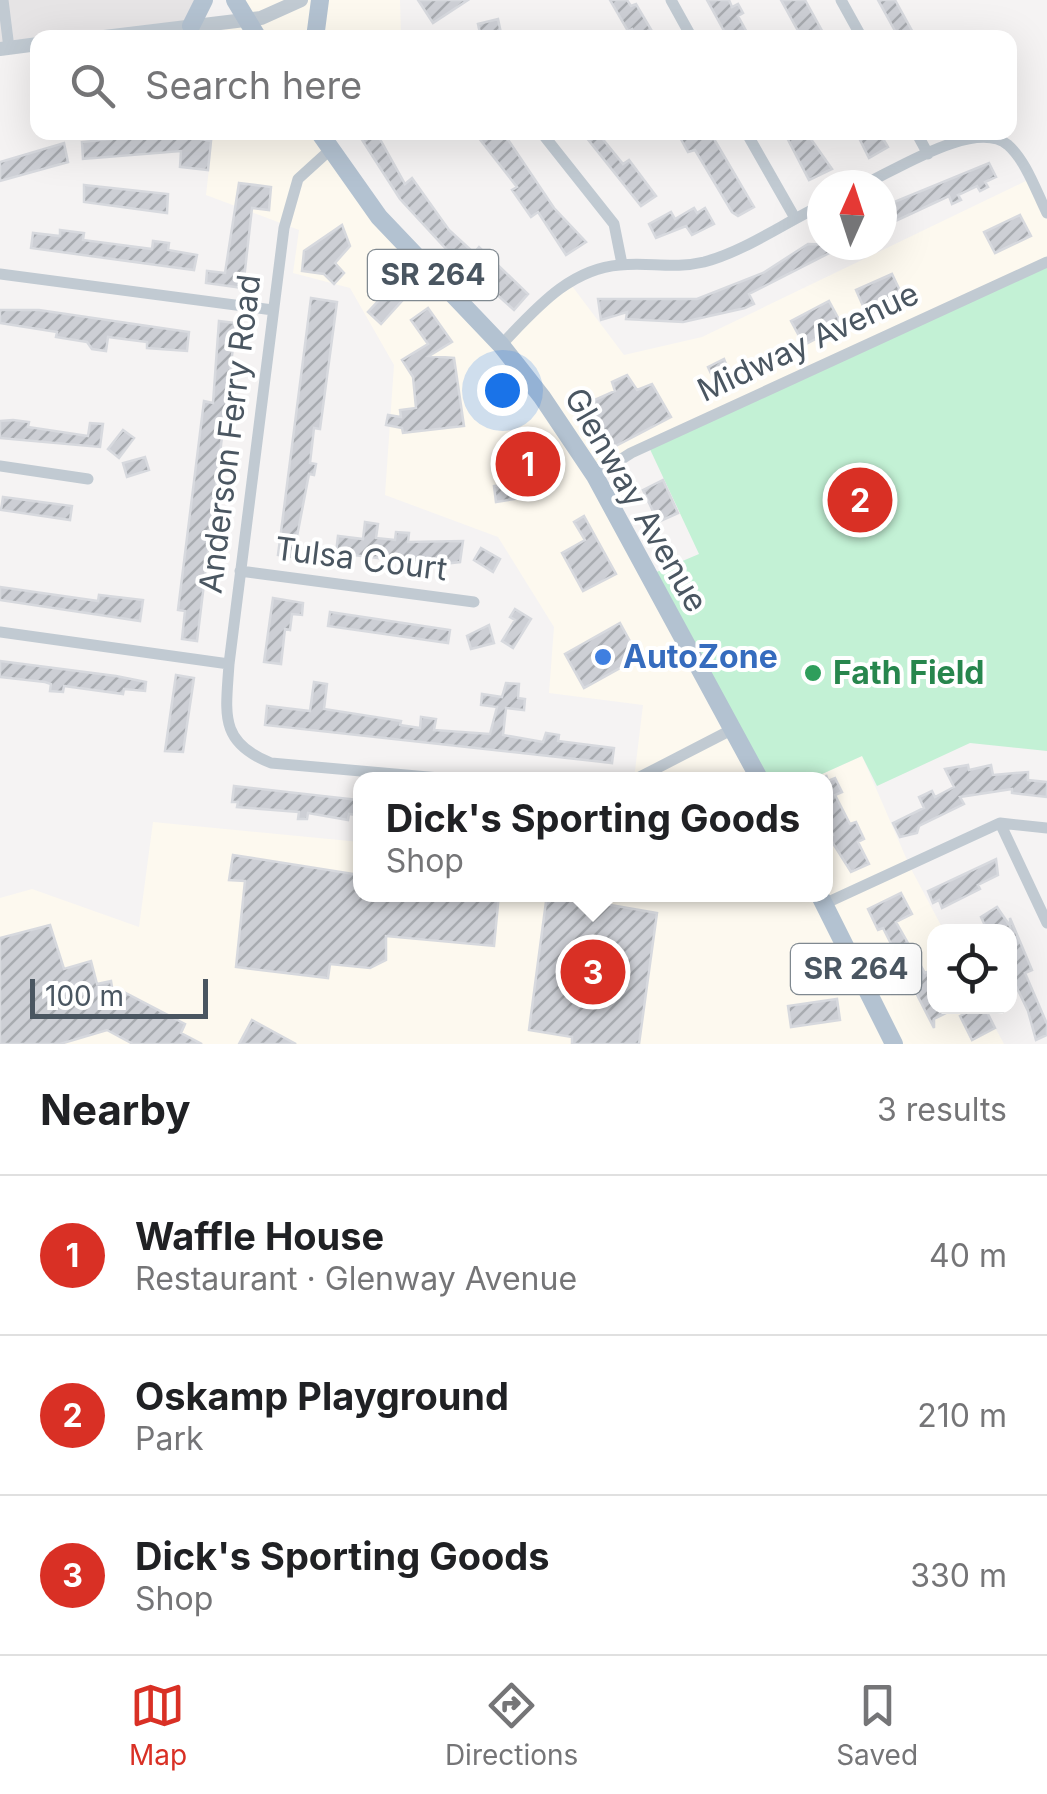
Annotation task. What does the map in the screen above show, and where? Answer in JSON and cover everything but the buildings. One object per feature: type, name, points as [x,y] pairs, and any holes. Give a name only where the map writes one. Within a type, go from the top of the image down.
[{"type":"main road","points":[[190,26],[204,0]]},
{"type":"main road","points":[[235,0],[253,30]]},
{"type":"main road","points":[[316,30],[320,0]]},
{"type":"main road","name":"Glenway Avenue","points":[[325,140],[398,238],[501,345],[594,476],[756,772]]},
{"type":"main road","name":"SR 264","points":[[823,902],[894,1044]]},
{"type":"street","points":[[3,0],[4,48],[30,45]]},
{"type":"street","points":[[159,30],[272,16],[301,0]]},
{"type":"street","points":[[671,0],[688,30]]},
{"type":"street","points":[[842,0],[858,30]]},
{"type":"street","points":[[548,140],[614,224],[622,264]]},
{"type":"street","points":[[750,140],[794,218]]},
{"type":"street","points":[[920,140],[928,154]]},
{"type":"street","points":[[894,170],[964,140]]},
{"type":"street","points":[[992,140],[1006,143],[1047,213]]},
{"type":"street","name":"Anderson Ferry Road","points":[[331,149],[305,170],[288,206],[229,664],[228,727],[235,741],[271,763],[372,772]]},
{"type":"street","points":[[501,345],[568,282],[622,264],[668,267],[707,261],[807,212]]},
{"type":"street","name":"Midway Avenue","points":[[594,476],[631,452],[1047,262]]},
{"type":"street","points":[[0,274],[273,310]]},
{"type":"street","points":[[0,466],[88,480]]},
{"type":"street","name":"Tulsa Court","points":[[240,571],[474,602]]},
{"type":"street","points":[[0,632],[229,664]]},
{"type":"street","points":[[650,772],[734,729]]},
{"type":"street","points":[[833,894],[1000,823],[1047,828]]},
{"type":"street","points":[[1000,823],[1047,923]]},
{"type":"shaded area","points":[[0,0],[204,0],[191,26],[156,30],[30,30],[30,40],[0,49]]},
{"type":"shaded area","points":[[235,0],[400,0],[401,30],[179,28],[245,19]]},
{"type":"shaded area","points":[[212,140],[324,140],[362,195],[500,345],[569,282],[624,355],[702,337],[862,260],[897,260],[897,243],[1030,179],[1047,213],[1047,262],[595,476],[756,772],[635,772],[643,705],[549,693],[554,627],[498,537],[385,495],[394,365],[350,288],[293,273],[299,230],[206,195]]},
{"type":"shaded area","points":[[862,756],[910,867],[940,924],[927,924],[927,1014],[988,1014],[1004,1044],[0,1044],[0,898],[32,889],[139,927],[153,822],[353,841],[353,902],[833,902],[833,772],[827,772]]},
{"type":"green space","points":[[1047,262],[1047,751],[970,743],[877,786],[862,756],[827,772],[756,772],[647,576],[699,554],[648,445]]},
{"type":"place","name":"Waffle House","points":[[528,464]]},
{"type":"place","name":"Oskamp Playground","points":[[860,500]]},
{"type":"place","name":"AutoZone","points":[[603,657]]},
{"type":"place","name":"Fath Field","points":[[813,673]]},
{"type":"place","name":"Dick's Sporting Goods","points":[[593,972]]}]
